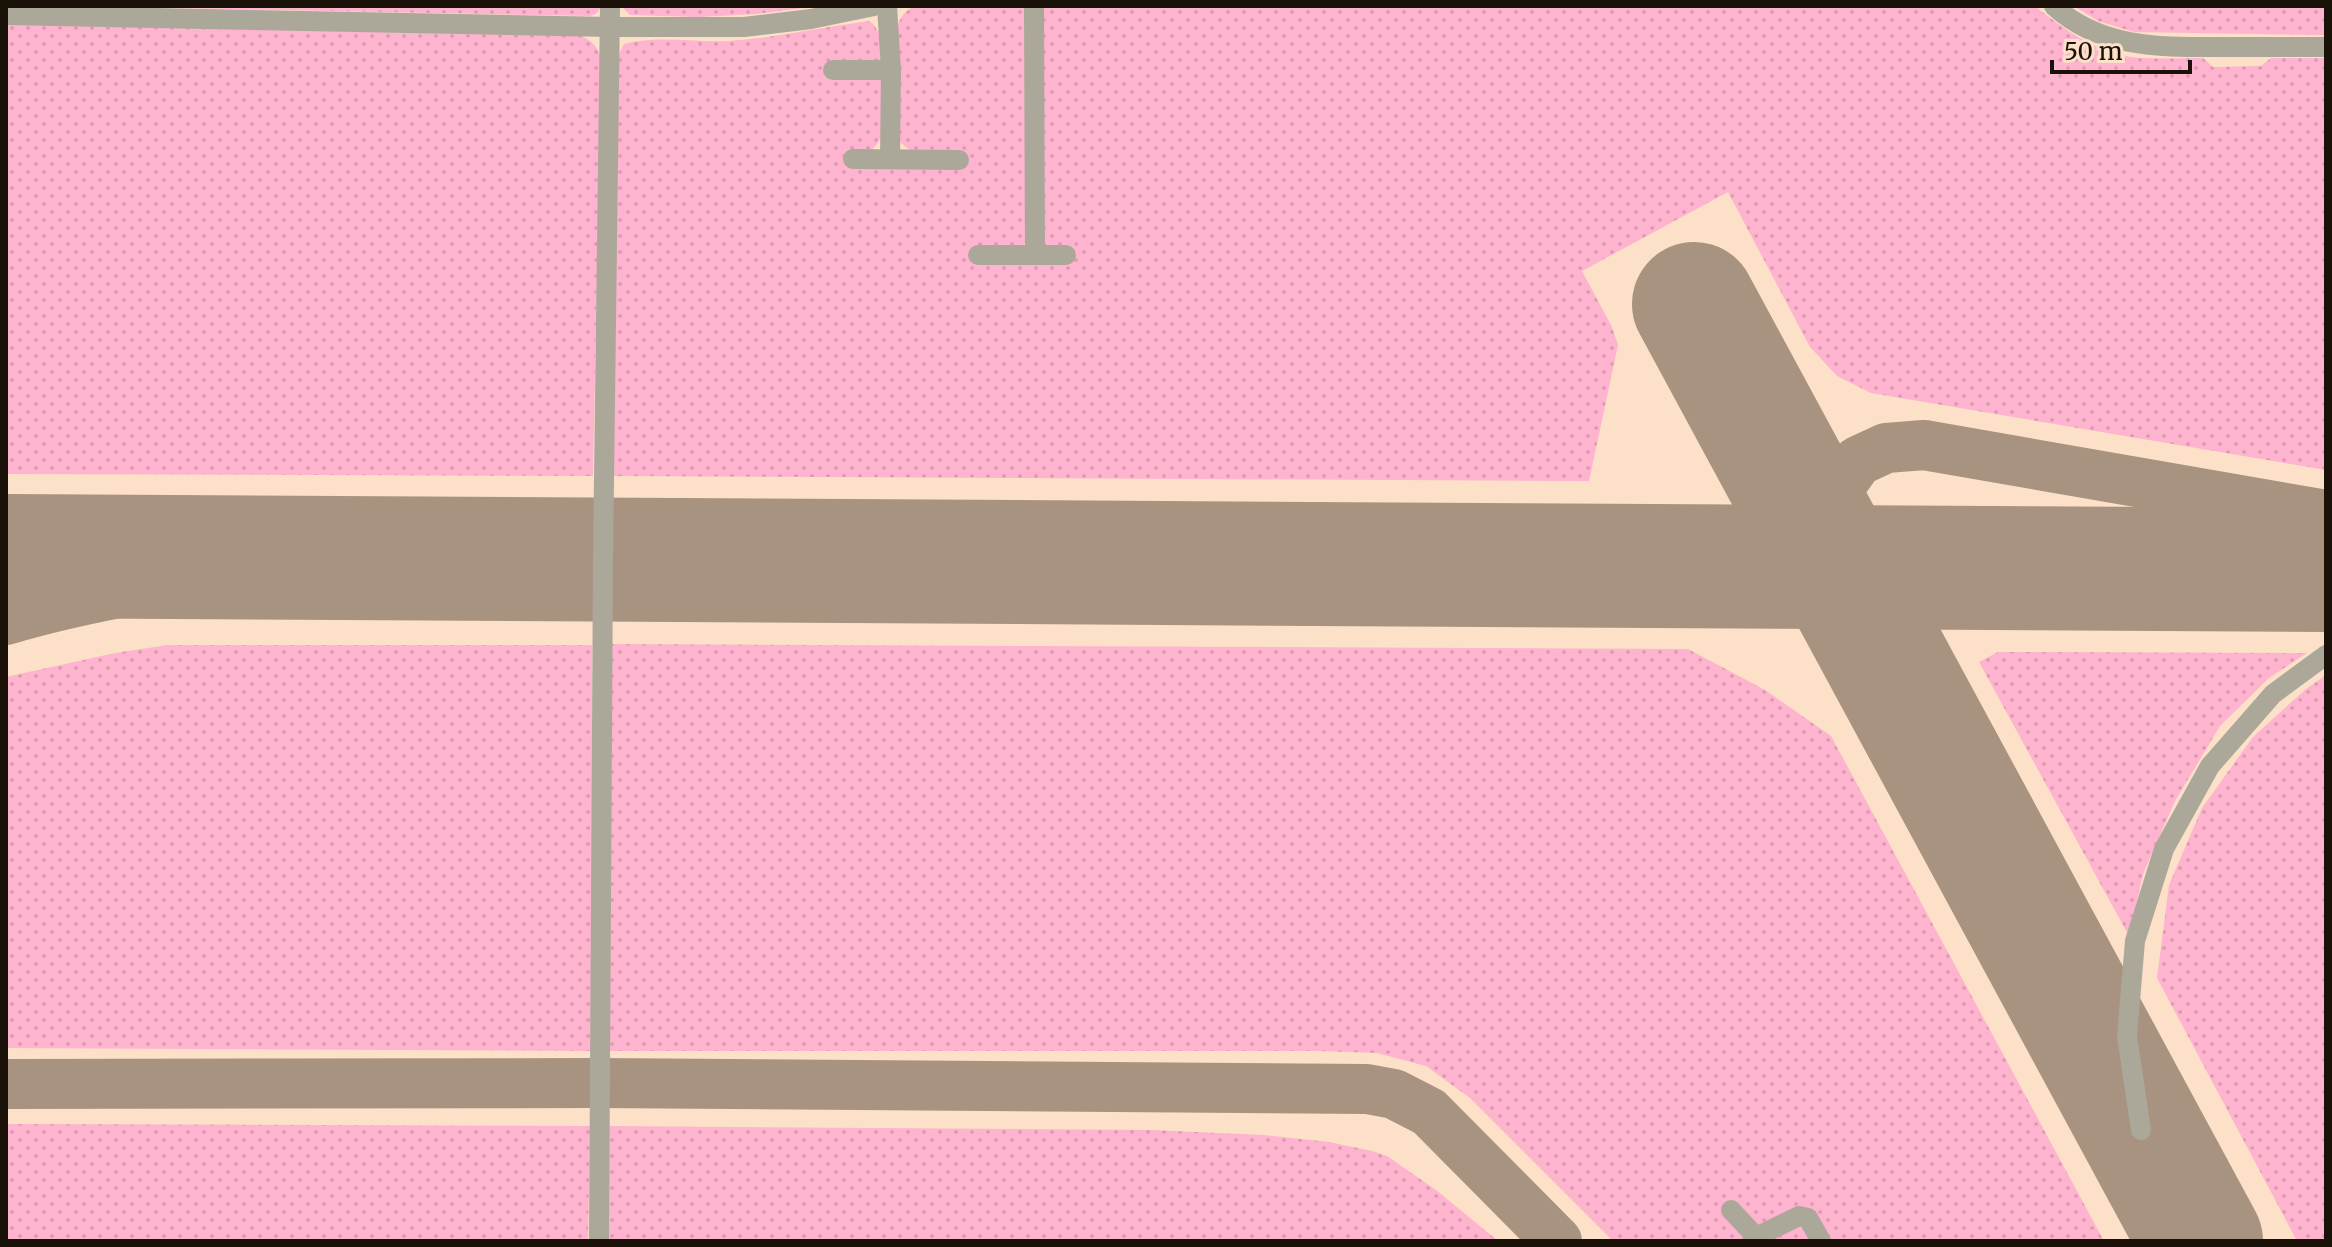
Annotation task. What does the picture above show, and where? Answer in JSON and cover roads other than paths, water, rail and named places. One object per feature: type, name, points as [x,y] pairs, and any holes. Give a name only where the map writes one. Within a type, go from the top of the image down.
[{"type":"lane","points":[[6,15],[610,16],[744,27],[811,19],[874,6]]},
{"type":"lane","points":[[887,6],[891,70],[890,159]]},
{"type":"lane","points":[[1034,6],[1035,255]]},
{"type":"lane","points":[[2054,6],[2086,29],[2113,39],[2156,47],[2326,47]]},
{"type":"lane","points":[[599,1241],[602,591],[610,16]]},
{"type":"lane","points":[[833,70],[891,70]]},
{"type":"lane","points":[[853,159],[959,160]]},
{"type":"lane","points":[[978,255],[1066,255]]},
{"type":"lane","points":[[2141,1130],[2127,1036],[2128,1020],[2135,941],[2164,849],[2210,766],[2273,694],[2326,655]]},
{"type":"lane","points":[[1731,1210],[1756,1240],[1799,1216],[1808,1218],[1821,1241]]}]
